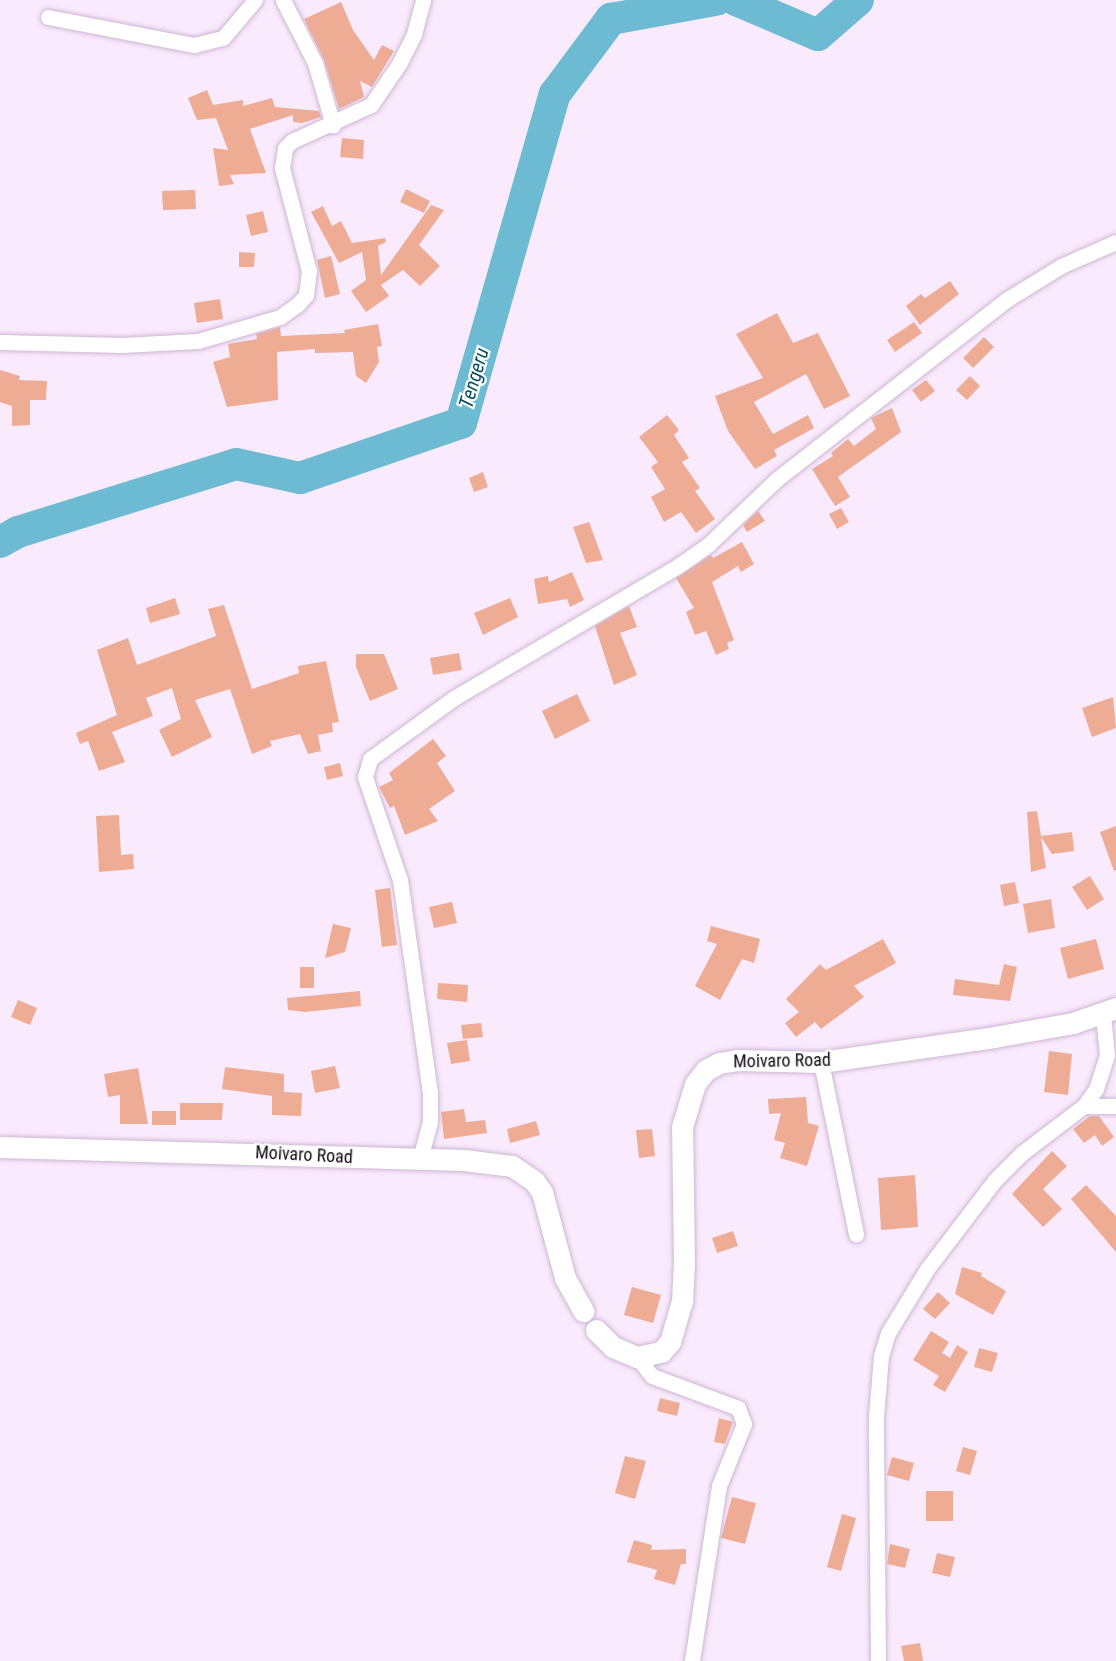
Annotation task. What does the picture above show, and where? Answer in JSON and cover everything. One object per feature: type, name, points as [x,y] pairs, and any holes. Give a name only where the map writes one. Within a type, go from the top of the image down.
[{"type":"street","points":[[48,17],[194,45],[223,38],[255,0]]},
{"type":"street","points":[[283,0],[315,63],[333,125]]},
{"type":"street","points":[[0,342],[176,343],[226,335],[280,317],[306,295],[309,271],[285,181],[282,157],[292,141],[333,125],[370,105],[385,88],[414,34],[423,0]]},
{"type":"street","points":[[420,1159],[430,1122],[427,1073],[400,880],[365,777],[370,759],[454,698],[678,566],[709,544],[777,479],[1005,300],[1061,266],[1116,242]]},
{"type":"street","points":[[878,1661],[876,1416],[881,1356],[888,1333],[927,1269],[995,1180],[1022,1153],[1084,1106],[1105,1069],[1109,1012]]},
{"type":"street","name":"Moivaro Road","points":[[637,1358],[661,1352],[677,1325],[684,1265],[680,1156],[687,1102],[695,1084],[719,1063],[737,1060],[821,1062],[1017,1033],[1109,1012]]},
{"type":"street","points":[[821,1062],[856,1234]]},
{"type":"street","points":[[1084,1106],[1116,1106]]},
{"type":"street","name":"Moivaro Road","points":[[0,1146],[420,1159],[512,1166],[534,1181],[548,1206],[565,1278],[583,1311]]},
{"type":"street","points":[[583,1311],[596,1330],[613,1347],[637,1358],[652,1376],[738,1408],[744,1424],[719,1486],[693,1661]]},
{"type":"building","points":[[341,2],[353,30],[374,60],[382,45],[394,51],[372,87],[360,81],[364,97],[339,109],[324,60],[304,19]]},
{"type":"building","points":[[207,90],[213,105],[243,100],[243,106],[272,98],[275,107],[319,111],[321,117],[302,123],[293,122],[293,115],[250,129],[266,173],[230,175],[234,184],[219,186],[213,148],[228,150],[216,118],[197,120],[188,98]]},
{"type":"building","points":[[342,138],[364,140],[363,159],[340,157]]},
{"type":"building","points":[[406,189],[430,201],[424,213],[400,202]]},
{"type":"building","points":[[195,190],[196,209],[163,210],[162,191]]},
{"type":"building","points":[[431,205],[444,210],[419,245],[440,266],[420,286],[403,270],[381,285],[389,296],[366,312],[351,291],[366,280],[362,252],[339,263],[311,212],[323,206],[332,226],[341,221],[352,243],[385,238],[386,242],[378,246],[381,275]]},
{"type":"building","points":[[263,211],[268,232],[251,236],[246,215]]},
{"type":"building","points":[[239,252],[255,253],[254,267],[239,267]]},
{"type":"building","points":[[331,256],[340,294],[325,298],[317,260]]},
{"type":"building","points":[[950,281],[959,294],[920,325],[906,306],[921,294],[925,298]]},
{"type":"building","points":[[220,299],[223,319],[197,323],[194,303]]},
{"type":"building","points":[[777,313],[793,343],[818,333],[850,396],[824,409],[806,374],[754,402],[773,434],[808,415],[814,428],[774,450],[777,456],[755,469],[728,431],[715,396],[763,378],[736,334]]},
{"type":"building","points":[[914,322],[922,333],[895,352],[887,340]]},
{"type":"building","points":[[378,324],[382,346],[377,347],[379,362],[366,383],[356,376],[353,352],[315,353],[315,349],[277,352],[278,400],[227,407],[213,362],[230,357],[228,344],[257,339],[256,334],[280,327],[281,336],[345,333],[344,330]]},
{"type":"building","points":[[984,337],[994,347],[973,368],[963,358]]},
{"type":"building","points":[[0,370],[20,376],[19,380],[47,381],[46,400],[30,400],[30,425],[12,426],[12,406],[0,402]]},
{"type":"building","points":[[970,376],[980,386],[967,400],[956,390]]},
{"type":"building","points":[[926,380],[935,391],[921,402],[912,390]]},
{"type":"building","points":[[892,408],[901,432],[838,477],[850,497],[835,506],[812,469],[833,456],[831,453],[848,439],[854,446],[876,429],[871,418]]},
{"type":"building","points":[[667,415],[679,430],[674,435],[689,458],[682,462],[700,488],[695,491],[715,519],[696,533],[681,512],[664,522],[651,497],[665,489],[651,467],[658,462],[639,437]]},
{"type":"building","points":[[483,472],[488,487],[474,492],[469,478]]},
{"type":"building","points":[[841,508],[849,522],[837,529],[829,514]]},
{"type":"building","points":[[758,511],[765,521],[747,532],[743,525]]},
{"type":"building","points":[[589,522],[603,560],[586,563],[573,527]]},
{"type":"building","points":[[742,542],[754,564],[741,572],[738,566],[712,582],[734,640],[727,643],[729,649],[716,655],[706,631],[695,635],[686,612],[694,608],[676,578],[711,555],[713,558]]},
{"type":"building","points":[[572,572],[584,600],[570,607],[567,599],[538,604],[534,579],[548,576],[549,582]]},
{"type":"building","points":[[175,598],[180,614],[150,623],[146,608]]},
{"type":"building","points":[[510,598],[518,617],[483,635],[474,613]]},
{"type":"building","points":[[224,605],[252,689],[299,673],[298,666],[326,661],[339,722],[332,723],[333,732],[318,735],[321,751],[308,754],[300,734],[270,741],[272,746],[252,754],[230,689],[195,700],[212,737],[172,757],[159,730],[181,719],[172,688],[146,698],[153,716],[112,732],[125,762],[99,771],[88,741],[80,744],[76,733],[117,715],[97,650],[128,638],[137,665],[216,636],[208,609]]},
{"type":"building","points":[[629,606],[637,627],[620,633],[637,675],[614,685],[595,626]]},
{"type":"building","points":[[459,653],[462,670],[433,675],[430,658]]},
{"type":"building","points":[[356,654],[384,654],[398,689],[370,701],[356,667]]},
{"type":"building","points":[[577,694],[590,721],[555,739],[542,711]]},
{"type":"building","points":[[1113,697],[1116,728],[1092,737],[1082,708]]},
{"type":"building","points":[[433,739],[446,756],[437,763],[455,791],[429,809],[438,821],[405,835],[394,806],[390,808],[379,787],[393,780],[389,773]]},
{"type":"building","points":[[340,763],[343,776],[327,780],[324,767]]},
{"type":"building","points":[[1037,811],[1041,836],[1072,832],[1074,851],[1052,854],[1041,837],[1046,868],[1031,872],[1027,812]]},
{"type":"building","points":[[119,815],[121,855],[133,854],[134,869],[99,872],[96,816]]},
{"type":"building","points":[[1116,826],[1116,870],[1114,871],[1100,832]]},
{"type":"building","points":[[1090,876],[1104,899],[1087,910],[1072,887]]},
{"type":"building","points":[[1015,882],[1019,903],[1004,906],[1000,885]]},
{"type":"building","points":[[390,888],[397,945],[382,947],[375,890]]},
{"type":"building","points":[[1051,899],[1055,928],[1028,933],[1023,904]]},
{"type":"building","points":[[452,902],[457,923],[434,928],[429,907]]},
{"type":"building","points":[[333,924],[351,928],[345,952],[325,958]]},
{"type":"building","points":[[711,926],[760,939],[754,963],[742,959],[720,1000],[695,986],[717,944],[707,941]]},
{"type":"building","points":[[883,939],[896,963],[854,986],[864,997],[821,1029],[815,1022],[796,1037],[785,1023],[799,1012],[786,999],[820,964],[826,970]]},
{"type":"building","points":[[1096,939],[1104,969],[1068,979],[1060,948]]},
{"type":"building","points":[[1004,964],[1017,967],[1010,1001],[953,995],[955,979],[999,985]]},
{"type":"building","points":[[300,967],[314,967],[314,988],[300,988]]},
{"type":"building","points":[[438,983],[468,985],[467,1002],[437,999]]},
{"type":"building","points":[[360,991],[361,1006],[305,1012],[288,1010],[287,998]]},
{"type":"building","points":[[18,1000],[37,1008],[30,1025],[11,1017]]},
{"type":"building","points":[[481,1023],[483,1037],[463,1039],[461,1025]]},
{"type":"building","points":[[467,1040],[470,1061],[451,1064],[447,1043]]},
{"type":"building","points":[[1049,1051],[1072,1054],[1068,1095],[1044,1092]]},
{"type":"building","points":[[335,1066],[340,1088],[315,1093],[311,1071]]},
{"type":"building","points":[[225,1067],[284,1074],[284,1092],[302,1093],[301,1116],[272,1115],[272,1096],[222,1089]]},
{"type":"building","points":[[138,1068],[148,1124],[120,1124],[120,1095],[108,1097],[104,1074]]},
{"type":"building","points":[[806,1097],[808,1123],[819,1126],[807,1166],[780,1158],[785,1143],[774,1140],[781,1113],[769,1114],[768,1099]]},
{"type":"building","points":[[180,1103],[223,1103],[222,1120],[180,1120]]},
{"type":"building","points":[[464,1109],[466,1122],[485,1120],[487,1133],[444,1139],[441,1112]]},
{"type":"building","points":[[152,1111],[176,1111],[176,1125],[152,1125]]},
{"type":"building","points":[[1090,1116],[1099,1116],[1114,1137],[1102,1146],[1095,1135],[1084,1143],[1073,1129]]},
{"type":"building","points":[[536,1121],[540,1135],[510,1143],[507,1129]]},
{"type":"building","points":[[652,1129],[655,1156],[639,1158],[636,1130]]},
{"type":"building","points":[[1052,1151],[1067,1166],[1043,1189],[1062,1209],[1043,1227],[1012,1194]]},
{"type":"building","points":[[915,1175],[918,1227],[881,1230],[878,1178]]},
{"type":"building","points":[[1086,1185],[1116,1216],[1116,1252],[1071,1199]]},
{"type":"building","points":[[733,1231],[738,1246],[717,1253],[712,1238]]},
{"type":"building","points":[[962,1267],[982,1273],[981,1276],[1006,1291],[993,1315],[955,1294]]},
{"type":"building","points":[[632,1287],[661,1295],[653,1323],[624,1315]]},
{"type":"building","points":[[938,1292],[950,1303],[935,1319],[923,1309]]},
{"type":"building","points":[[931,1331],[949,1342],[942,1353],[950,1358],[957,1345],[968,1352],[945,1392],[933,1385],[939,1376],[913,1360]]},
{"type":"building","points":[[979,1348],[998,1353],[992,1372],[974,1367]]},
{"type":"building","points":[[660,1398],[680,1403],[677,1416],[657,1411]]},
{"type":"building","points":[[719,1418],[733,1422],[725,1444],[714,1442]]},
{"type":"building","points":[[963,1447],[977,1451],[970,1475],[956,1471]]},
{"type":"building","points":[[625,1456],[646,1461],[635,1499],[615,1493]]},
{"type":"building","points":[[892,1457],[914,1463],[909,1481],[887,1475]]},
{"type":"building","points":[[926,1491],[953,1491],[953,1521],[926,1521]]},
{"type":"building","points":[[732,1497],[756,1503],[745,1544],[721,1538]]},
{"type":"building","points":[[842,1514],[856,1518],[841,1571],[827,1567]]},
{"type":"building","points":[[634,1540],[652,1545],[651,1550],[686,1549],[686,1564],[681,1564],[675,1585],[654,1579],[657,1570],[627,1562]]},
{"type":"building","points":[[890,1544],[910,1549],[905,1568],[887,1564]]},
{"type":"building","points":[[937,1553],[955,1557],[950,1577],[932,1573]]},
{"type":"building","points":[[920,1643],[923,1661],[904,1661],[901,1646]]},
{"type":"waterway","name":"Tengeru","points":[[0,542],[18,532],[236,464],[300,478],[461,423],[555,94],[611,19],[716,0]]},
{"type":"waterway","name":"Tengeru","points":[[736,0],[818,35],[858,0]]}]
